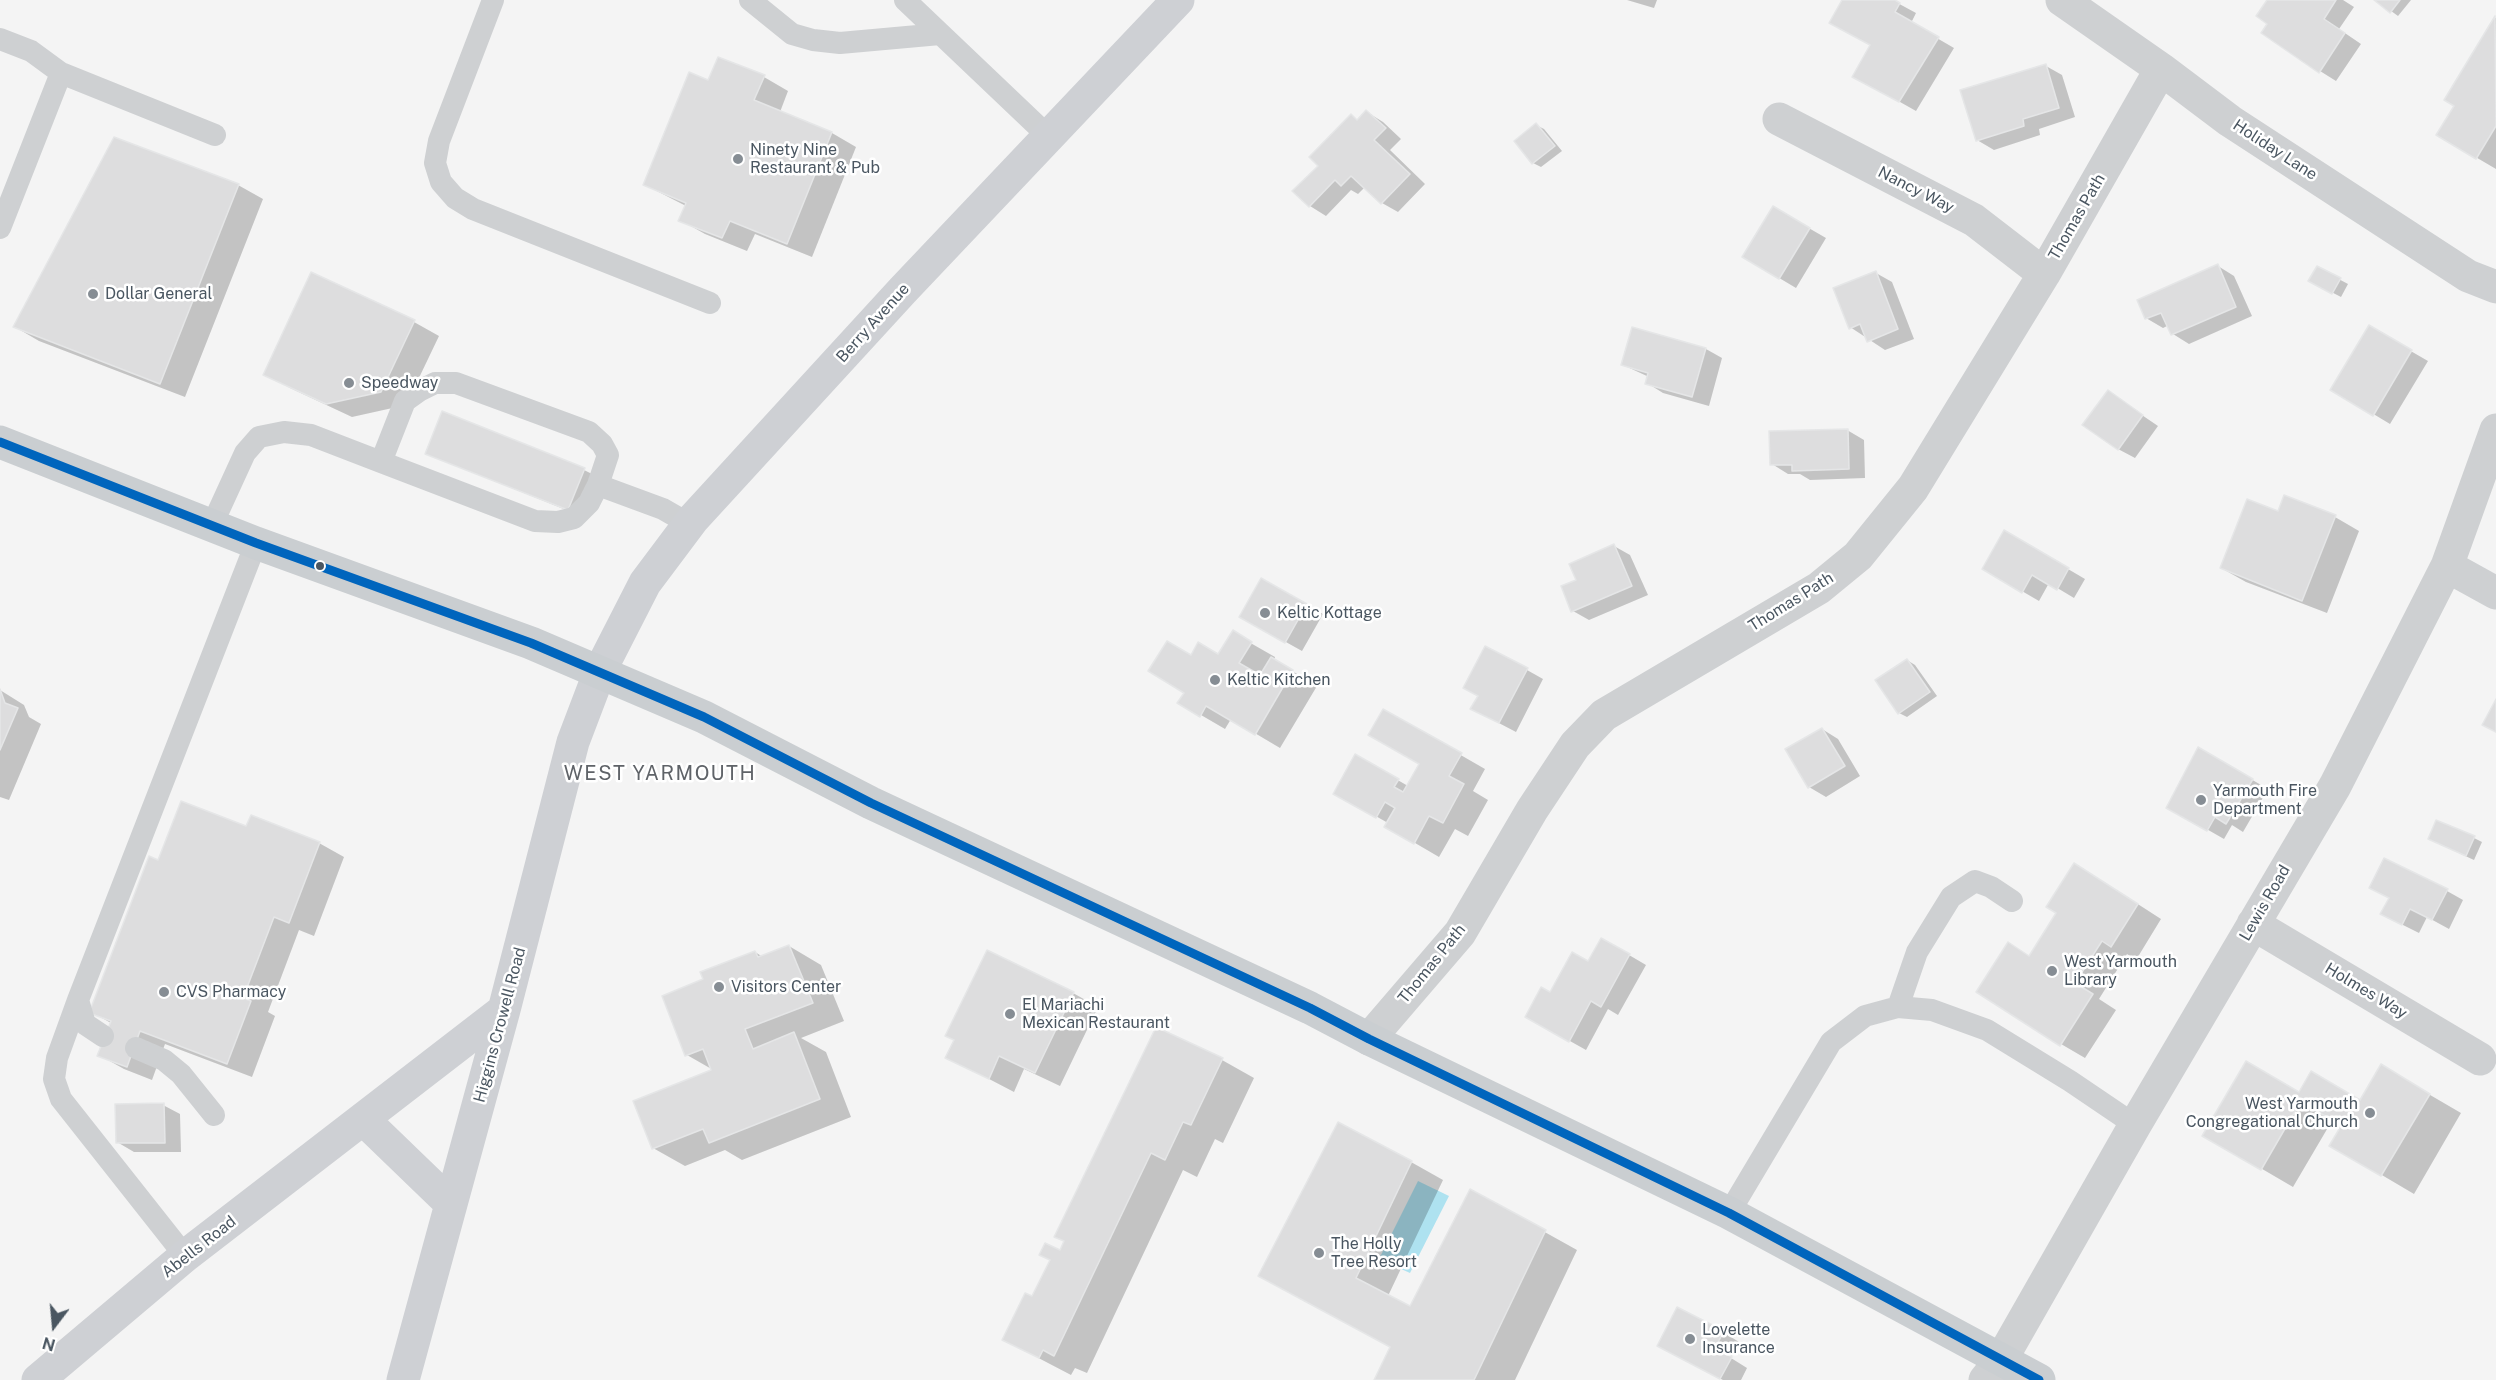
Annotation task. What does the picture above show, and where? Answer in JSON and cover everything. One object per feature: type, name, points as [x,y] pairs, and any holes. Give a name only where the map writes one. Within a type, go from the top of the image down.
[{"type":"main road","points":[[0,442],[256,543],[531,643],[704,717],[871,803],[1310,1008],[1729,1214],[1993,1370],[2039,1380]]},
{"type":"street","name":"Berry Avenue","points":[[600,671],[645,583],[689,524],[903,290],[1178,0]]},
{"type":"street","name":"Holiday Lane","points":[[2062,0],[2240,127],[2468,276],[2496,287]]},
{"type":"street","name":"Thomas Path","points":[[1369,1039],[1460,933],[1532,810],[1562,764],[1575,745],[1604,715],[1819,588],[1858,556],[1913,488],[2044,274],[2161,69]]},
{"type":"street","name":"Nancy Way","points":[[1779,119],[1974,220],[2044,274]]},
{"type":"street","name":"Lewis Road","points":[[1993,1370],[2335,786],[2447,566],[2496,430]]},
{"type":"street","points":[[2447,566],[2496,593]]},
{"type":"street","name":"Higgins Crowell Road","points":[[403,1380],[504,1010],[573,742],[600,671]]},
{"type":"street","name":"Holmes Way","points":[[2253,924],[2480,1059]]},
{"type":"street","name":"Abells Road","points":[[38,1380],[185,1256],[504,1010]]},
{"type":"street","points":[[364,1120],[451,1204]]},
{"type":"lane","points":[[493,0],[439,141],[435,163],[441,182],[455,198],[473,209],[710,303]]},
{"type":"lane","points":[[750,0],[792,34],[813,40],[840,43],[940,34]]},
{"type":"lane","points":[[905,0],[1049,137]]},
{"type":"lane","points":[[0,39],[31,51],[61,73],[215,135]]},
{"type":"lane","points":[[0,228],[61,73]]},
{"type":"lane","points":[[212,525],[245,453],[259,437],[284,432],[311,435],[381,462],[535,521],[558,522],[574,518],[589,503],[608,455],[602,444],[589,432],[456,383],[435,383],[405,401],[381,462]]},
{"type":"lane","points":[[598,485],[663,509],[689,524]]},
{"type":"lane","points":[[185,1256],[61,1099],[54,1079],[57,1058],[78,999],[256,543]]},
{"type":"lane","points":[[1898,1007],[1917,952],[1950,897],[1975,881],[1991,887],[2012,901]]},
{"type":"lane","points":[[78,999],[85,1024],[103,1036]]},
{"type":"lane","points":[[1729,1214],[1831,1042],[1865,1016],[1898,1007],[1932,1010],[1987,1030],[2070,1081],[2135,1125]]},
{"type":"lane","points":[[136,1048],[164,1060],[181,1074],[214,1115]]},
{"type":"water","points":[[1418,1181],[1449,1196],[1410,1273],[1379,1259]]},
{"type":"building","points":[[1842,0],[1895,0],[1900,3],[1895,12],[1939,37],[1899,102],[1852,77],[1870,45],[1829,23]]},
{"type":"building","points":[[2267,0],[2336,0],[2324,19],[2345,33],[2319,73],[2261,33],[2267,24],[2256,16]]},
{"type":"building","points":[[2374,0],[2400,0],[2390,13]]},
{"type":"building","points":[[2495,16],[2496,126],[2476,159],[2436,135],[2454,106],[2444,100]]},
{"type":"building","name":"Ninety Nine Restaurant & Pub","points":[[718,57],[765,75],[754,100],[832,132],[787,244],[730,221],[722,238],[678,221],[686,203],[643,185],[689,72],[708,80]]},
{"type":"building","points":[[2046,64],[2059,108],[2023,119],[2024,126],[1976,141],[1960,90]]},
{"type":"building","points":[[1366,110],[1386,128],[1374,140],[1410,174],[1381,204],[1351,176],[1341,186],[1335,180],[1309,207],[1292,191],[1318,166],[1309,157],[1351,114],[1357,120]]},
{"type":"building","points":[[1536,123],[1555,146],[1532,164],[1514,141]]},
{"type":"building","points":[[114,137],[239,184],[160,384],[13,327]]},
{"type":"building","points":[[1773,206],[1810,228],[1779,279],[1742,257]]},
{"type":"building","points":[[2218,264],[2236,307],[2171,335],[2161,313],[2145,319],[2137,300]]},
{"type":"building","points":[[2317,266],[2341,278],[2332,294],[2308,281]]},
{"type":"building","points":[[1876,271],[1898,329],[1867,342],[1860,324],[1849,329],[1833,288]]},
{"type":"building","points":[[311,272],[415,320],[381,392],[326,404],[263,375]]},
{"type":"building","points":[[2369,325],[2412,350],[2373,416],[2330,390]]},
{"type":"building","points":[[1632,327],[1706,348],[1692,397],[1645,384],[1648,373],[1621,365]]},
{"type":"building","points":[[2108,390],[2143,415],[2118,450],[2082,425]]},
{"type":"building","points":[[442,411],[585,468],[568,510],[425,454]]},
{"type":"building","points":[[1848,429],[1849,469],[1792,471],[1792,465],[1770,465],[1769,431]]},
{"type":"building","points":[[2284,495],[2336,515],[2302,601],[2220,568],[2247,499],[2278,511]]},
{"type":"building","points":[[2004,530],[2069,568],[2057,590],[2032,575],[2022,593],[1982,569]]},
{"type":"building","points":[[1614,544],[1632,586],[1571,612],[1561,586],[1576,580],[1569,564]]},
{"type":"building","points":[[1261,578],[1307,604],[1285,643],[1239,617]]},
{"type":"building","points":[[1233,630],[1252,642],[1239,663],[1260,675],[1271,657],[1293,670],[1255,735],[1206,706],[1200,717],[1177,703],[1184,693],[1148,671],[1167,641],[1191,655],[1198,642],[1218,654]]},
{"type":"building","points":[[1485,646],[1528,668],[1499,723],[1470,709],[1478,696],[1463,688]]},
{"type":"building","points":[[1907,659],[1930,692],[1898,714],[1875,680]]},
{"type":"building","points":[[0,689],[5,703],[18,708],[0,750]]},
{"type":"building","points":[[2496,699],[2496,732],[2482,725]]},
{"type":"building","points":[[1383,709],[1462,753],[1449,776],[1464,784],[1443,823],[1429,816],[1414,844],[1384,827],[1395,808],[1385,802],[1376,818],[1333,794],[1355,754],[1399,779],[1394,787],[1403,792],[1419,764],[1368,735]]},
{"type":"building","points":[[1822,728],[1845,766],[1808,788],[1785,749]]},
{"type":"building","points":[[2198,747],[2253,779],[2226,824],[2215,817],[2207,831],[2166,808]]},
{"type":"building","name":"CVS Pharmacy","points":[[181,801],[246,826],[251,815],[320,842],[289,923],[274,917],[243,998],[251,1001],[227,1064],[140,1031],[127,1067],[97,1056],[111,1021],[89,1013],[149,856],[158,860]]},
{"type":"building","points":[[2436,820],[2475,836],[2466,856],[2428,839]]},
{"type":"building","points":[[2384,858],[2448,889],[2432,920],[2410,909],[2402,925],[2380,914],[2389,898],[2369,888]]},
{"type":"building","points":[[2074,863],[2138,904],[2111,947],[2102,941],[2075,983],[2093,994],[2060,1046],[1976,992],[2008,942],[2029,956],[2056,913],[2046,907]]},
{"type":"building","points":[[1601,938],[1630,954],[1601,1007],[1591,1001],[1569,1042],[1525,1017],[1541,987],[1550,992],[1572,952],[1588,961]]},
{"type":"building","points":[[789,945],[813,1003],[745,1029],[753,1049],[794,1032],[820,1099],[709,1143],[703,1129],[652,1149],[633,1101],[711,1070],[703,1049],[685,1056],[662,996],[703,979],[700,972],[755,951],[758,957]]},
{"type":"building","name":"El Mariachi Mexican Restaurant","points":[[987,950],[1074,992],[1035,1073],[999,1056],[989,1079],[945,1058],[954,1040],[945,1036]]},
{"type":"building","points":[[1156,1027],[1223,1058],[1191,1125],[1183,1122],[1165,1160],[1151,1153],[1054,1356],[1043,1350],[1039,1358],[1002,1340],[1025,1293],[1032,1296],[1050,1260],[1039,1255],[1045,1243],[1060,1250],[1064,1241],[1054,1237]]},
{"type":"building","name":"West Yarmouth Congregational Church","points":[[2246,1061],[2299,1092],[2311,1071],[2360,1100],[2381,1064],[2430,1094],[2381,1176],[2329,1146],[2341,1126],[2301,1101],[2261,1170],[2202,1136]]},
{"type":"building","points":[[164,1103],[165,1143],[116,1143],[115,1104]]},
{"type":"building","name":"The Holly Tree Resort","points":[[1338,1122],[1412,1161],[1356,1278],[1410,1306],[1470,1189],[1546,1230],[1474,1380],[1374,1380],[1390,1347],[1258,1276]]},
{"type":"building","name":"Lovelette Insurance","points":[[1677,1307],[1724,1331],[1715,1348],[1732,1357],[1720,1379],[1657,1346]]},
{"type":"transit line","points":[[0,442],[256,543],[531,643],[704,717],[871,803],[1310,1008],[1369,1039],[1729,1213],[2039,1380]]},
{"type":"place","name":"Ninety Nine Restaurant & Pub","points":[[738,159]]},
{"type":"place","name":"Dollar General","points":[[93,294]]},
{"type":"place","name":"Speedway","points":[[349,383]]},
{"type":"place","name":"Keltic Kottage","points":[[1265,613]]},
{"type":"place","name":"Keltic Kitchen","points":[[1215,680]]},
{"type":"place","name":"Yarmouth Fire Department","points":[[2201,800]]},
{"type":"place","name":"West Yarmouth Library","points":[[2052,971]]},
{"type":"place","name":"Visitors Center","points":[[719,987]]},
{"type":"place","name":"CVS Pharmacy","points":[[164,992]]},
{"type":"place","name":"El Mariachi Mexican Restaurant","points":[[1010,1014]]},
{"type":"place","name":"West Yarmouth Congregational Church","points":[[2370,1113]]},
{"type":"place","name":"The Holly Tree Resort","points":[[1319,1253]]},
{"type":"place","name":"Lovelette Insurance","points":[[1690,1339]]},
{"type":"district","name":"WEST YARMOUTH","points":[[660,774]]}]
